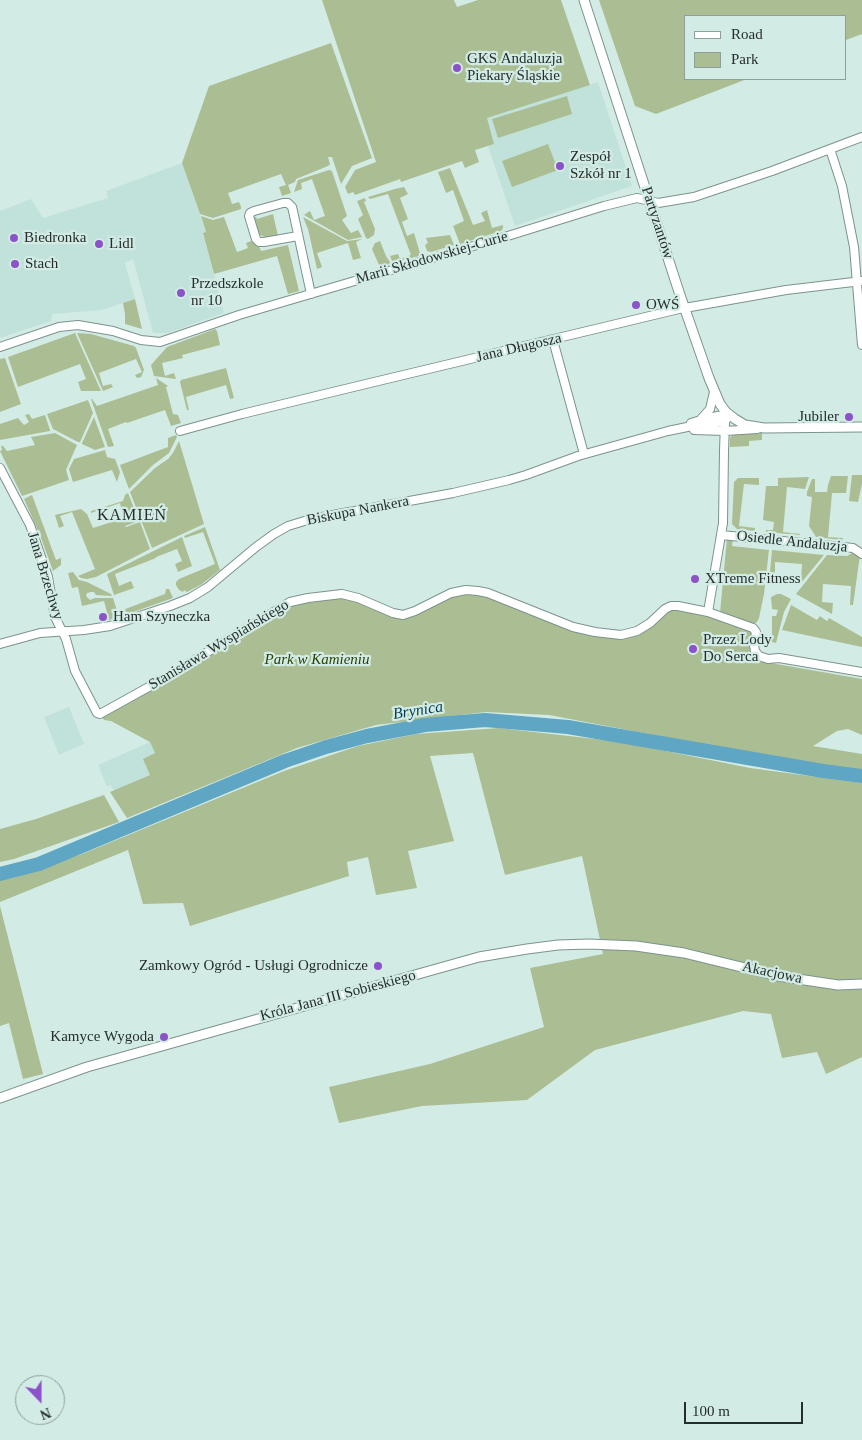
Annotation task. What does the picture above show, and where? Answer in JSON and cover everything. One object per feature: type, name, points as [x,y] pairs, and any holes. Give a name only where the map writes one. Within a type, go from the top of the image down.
[{"type":"street","name":"Partyzantów","points":[[584,0],[685,308],[726,422]]},
{"type":"street","name":"Marii Skłodowskiej-Curie","points":[[0,347],[59,326],[78,325],[113,331],[141,340],[160,342],[239,315],[604,206],[637,198],[658,203],[694,197],[739,183],[862,137]]},
{"type":"street","points":[[830,149],[848,211],[860,281],[862,344]]},
{"type":"street","points":[[298,236],[259,242],[256,239],[249,216],[250,213],[282,203],[288,204],[293,211],[311,294]]},
{"type":"street","name":"Jana Długosza","points":[[180,431],[268,407],[685,308],[786,290],[860,281]]},
{"type":"street","points":[[553,340],[584,454]]},
{"type":"street","points":[[701,420],[710,410],[714,392]]},
{"type":"street","name":"Biskupa Nankera","points":[[0,644],[40,633],[110,626],[190,598],[208,587],[267,539],[295,524],[327,515],[453,493],[509,480],[584,454],[680,428],[701,420],[726,422]]},
{"type":"street","points":[[726,422],[735,420],[764,428]]},
{"type":"street","points":[[726,422],[764,428],[862,427]]},
{"type":"street","name":"Biskupa Nankera","points":[[680,428],[726,422]]},
{"type":"street","name":"Osiedle Andaluzja","points":[[708,612],[723,522],[726,422]]},
{"type":"street","name":"Jana Brzechwy","points":[[0,468],[30,525],[48,577],[55,616],[62,631]]},
{"type":"street","name":"Osiedle Andaluzja","points":[[721,535],[854,548],[862,554]]},
{"type":"street","name":"Stanisława Wyspiańskiego","points":[[62,631],[75,670],[96,713],[100,714],[163,679],[282,606],[303,599],[333,595],[350,595],[393,613],[403,615],[451,593],[466,590],[478,591],[488,593],[569,626],[621,635],[637,631],[650,623],[665,609],[671,606],[678,606],[708,612],[753,628],[756,632],[755,651],[759,656],[768,659],[779,658],[862,672]]},
{"type":"street","name":"Króla Jana III Sobieskiego","points":[[0,1098],[87,1066],[479,958],[527,948],[566,945],[636,946],[684,953]]},
{"type":"street","name":"Akacjowa","points":[[684,953],[778,976],[838,985],[862,984]]},
{"type":"shaded area","name":"Zespół Szkół nr 1","points":[[598,82],[632,186],[515,226],[488,146],[494,144],[486,118]]},
{"type":"shaded area","points":[[182,163],[206,232],[203,234],[224,313],[168,333],[153,333],[133,259],[125,263],[135,299],[102,310],[52,314],[51,321],[0,338],[0,211],[31,199],[43,218],[108,198],[106,191]]},
{"type":"shaded area","points":[[69,707],[84,744],[59,755],[44,717]]},
{"type":"shaded area","points":[[150,742],[155,753],[150,775],[114,791],[111,785],[107,787],[98,765]]},
{"type":"green space","points":[[322,0],[454,0],[457,7],[478,0],[561,0],[590,85],[487,118],[494,144],[475,150],[479,162],[465,168],[462,161],[401,182],[400,179],[355,195],[353,192],[348,194],[345,187],[355,170],[376,162]]},
{"type":"green space","points":[[599,0],[862,0],[862,34],[847,40],[847,15],[684,15],[684,80],[744,80],[656,114],[635,106]]},
{"type":"green space","points":[[331,43],[372,158],[352,166],[341,184],[332,157],[328,157],[330,164],[328,166],[296,179],[295,182],[288,185],[291,193],[282,196],[279,187],[286,185],[281,174],[228,193],[232,204],[239,202],[241,209],[213,218],[200,214],[182,163],[209,86]]},
{"type":"green space","points":[[567,96],[572,114],[498,138],[492,119]]},
{"type":"green space","points":[[548,144],[558,170],[512,187],[502,161]]},
{"type":"green space","points":[[450,168],[473,225],[485,221],[481,213],[487,210],[492,228],[503,225],[501,231],[460,244],[453,226],[464,221],[453,190],[446,193],[438,172]]},
{"type":"green space","points":[[329,170],[332,171],[347,216],[342,220],[351,233],[358,230],[362,237],[348,240],[304,215],[310,211],[314,220],[325,216],[312,179],[301,183],[302,189],[294,192],[298,180]]},
{"type":"green space","points":[[404,187],[408,194],[400,198],[408,219],[402,222],[407,236],[414,233],[420,253],[419,256],[393,263],[390,256],[398,254],[400,259],[411,255],[388,194],[370,199],[368,197]]},
{"type":"green space","points":[[365,198],[366,201],[364,202],[375,229],[374,235],[368,239],[358,219],[363,215],[357,201]]},
{"type":"green space","points":[[273,214],[278,236],[267,238],[258,234],[253,218],[256,217],[257,219]]},
{"type":"green space","points":[[201,216],[213,220],[224,217],[237,252],[248,248],[246,243],[254,240],[256,246],[259,246],[261,251],[288,245],[299,291],[288,294],[277,256],[214,274],[203,233],[206,232]]},
{"type":"green space","points":[[303,217],[347,241],[362,239],[356,242],[361,258],[353,260],[348,243],[317,253],[322,267],[317,269],[308,229]]},
{"type":"green space","points":[[450,235],[454,245],[431,252],[427,251],[425,245],[428,243],[426,238]]},
{"type":"green space","points":[[380,241],[390,262],[381,267],[372,249],[375,243]]},
{"type":"green space","points":[[135,299],[142,329],[125,324],[123,303]]},
{"type":"green space","points":[[215,329],[220,345],[182,355],[183,358],[162,363],[165,376],[174,373],[176,379],[154,376],[151,365],[167,347]]},
{"type":"green space","points":[[75,333],[101,391],[81,391],[78,382],[86,379],[80,364],[18,387],[8,357]]},
{"type":"green space","points":[[77,333],[91,334],[134,346],[144,370],[141,377],[137,378],[135,375],[142,372],[136,359],[99,373],[103,386],[111,384],[113,387],[103,391]]},
{"type":"green space","points":[[5,358],[21,404],[0,412],[0,359]]},
{"type":"green space","points":[[226,368],[234,398],[230,399],[226,385],[186,397],[189,410],[187,410],[181,380]]},
{"type":"green space","points":[[156,378],[168,386],[166,387],[173,414],[178,415],[181,423],[171,426],[165,410],[126,422],[108,429],[114,446],[108,447],[91,399],[97,406],[158,385]]},
{"type":"green space","points":[[88,400],[93,413],[80,442],[53,429],[47,414]]},
{"type":"green space","points":[[29,414],[32,419],[45,415],[50,431],[0,440],[0,424],[18,418],[24,425],[29,422],[25,415]]},
{"type":"green space","points":[[94,417],[105,447],[95,450],[82,444]]},
{"type":"green space","points":[[55,433],[77,445],[66,470],[69,480],[22,496],[0,451],[2,450],[1,446],[7,451],[35,445],[31,437]]},
{"type":"green space","points":[[762,433],[762,440],[749,441],[749,446],[730,447],[730,438],[733,434]]},
{"type":"green space","points":[[176,435],[177,437],[169,453],[153,465],[129,489],[120,465],[168,447],[168,438]]},
{"type":"green space","points":[[179,441],[204,524],[152,548],[130,492],[155,468],[168,459]]},
{"type":"green space","points":[[105,450],[107,457],[115,459],[120,472],[117,482],[112,470],[73,482],[69,469],[74,459]]},
{"type":"green space","points":[[852,475],[862,475],[858,502],[849,501]]},
{"type":"green space","points":[[831,476],[848,476],[846,493],[832,493],[828,537],[843,538],[842,540],[816,537],[809,526],[812,497],[807,496],[807,492],[812,479],[815,479],[815,492],[827,492]]},
{"type":"green space","points":[[809,477],[805,489],[787,487],[783,532],[800,535],[766,532],[766,530],[773,530],[774,522],[763,520],[766,486],[778,486],[778,478]]},
{"type":"green space","points":[[738,478],[759,478],[759,485],[744,484],[739,526],[755,528],[755,531],[737,529],[732,524],[734,482]]},
{"type":"green space","points":[[128,493],[139,521],[125,526],[140,522],[150,549],[96,577],[81,578],[78,576],[95,569],[72,512],[60,516],[64,526],[59,528],[55,515],[81,509],[87,514],[93,528],[124,518],[120,503],[91,513],[91,511],[123,501]]},
{"type":"green space","points":[[32,495],[56,560],[61,558],[61,565],[53,571],[24,499]]},
{"type":"green space","points":[[205,527],[220,570],[202,584],[187,592],[184,590],[183,592],[176,585],[179,579],[215,564],[203,532],[185,538],[184,536]]},
{"type":"green space","points":[[182,537],[192,566],[178,572],[175,564],[182,561],[177,549],[115,574],[119,586],[131,581],[134,588],[114,595],[107,574]]},
{"type":"green space","points":[[727,538],[733,539],[732,546],[769,550],[764,594],[759,618],[754,624],[720,613]]},
{"type":"green space","points":[[772,550],[824,555],[801,583],[789,583],[789,580],[801,580],[802,564],[775,562],[775,573],[770,572]]},
{"type":"green space","points":[[854,552],[860,555],[853,605],[850,605],[851,586],[823,584],[822,602],[833,603],[832,614],[796,594],[827,555],[847,556]]},
{"type":"green space","points":[[73,572],[79,580],[111,594],[112,596],[96,595],[94,592],[91,592],[87,593],[86,596],[90,600],[95,598],[113,598],[119,617],[109,620],[104,601],[82,606],[78,587],[72,588],[68,573]]},
{"type":"green space","points":[[166,589],[169,589],[173,598],[122,616],[120,611],[165,594]]},
{"type":"green space","name":"Park w Kamieniu","points":[[462,593],[486,595],[571,629],[625,637],[672,609],[712,616],[752,632],[751,651],[758,659],[765,662],[862,679],[862,735],[848,729],[837,731],[813,746],[862,754],[862,771],[801,763],[549,715],[486,712],[376,725],[297,748],[127,818],[110,792],[150,775],[143,759],[155,753],[150,742],[111,721],[104,720],[102,717],[289,605],[328,598],[348,597],[394,616]]},
{"type":"green space","points":[[777,594],[791,599],[784,612],[776,643],[772,642],[772,616],[776,616],[778,610],[772,609],[771,597]]},
{"type":"green space","points":[[791,605],[817,620],[820,616],[827,621],[829,618],[862,637],[862,647],[782,630]]},
{"type":"green space","points":[[499,728],[621,742],[750,768],[862,783],[862,1057],[826,1074],[817,1052],[782,1058],[771,1014],[743,1011],[595,1050],[527,1100],[422,1106],[339,1123],[329,1087],[430,1064],[544,1027],[530,968],[603,954],[582,856],[505,875],[473,753],[430,756],[454,841],[408,851],[417,888],[376,895],[368,857],[347,862],[349,876],[190,926],[183,903],[143,904],[128,850],[0,902],[0,880],[13,878],[82,854],[284,771],[358,746],[416,734]]},
{"type":"green space","points":[[104,795],[119,822],[14,859],[0,862],[0,829],[36,819]]},
{"type":"green space","points":[[0,906],[43,1074],[23,1079],[9,1023],[0,1026]]},
{"type":"waterway","name":"Brynica","points":[[0,874],[39,864],[285,761],[367,736],[425,725],[485,720],[568,727],[862,776]]},
{"type":"place","name":"GKS Andaluzja Piekary Śląskie","points":[[457,68]]},
{"type":"place","name":"Zespół Szkół nr 1","points":[[560,166]]},
{"type":"place","name":"Biedronka","points":[[14,238]]},
{"type":"place","name":"Lidl","points":[[99,244]]},
{"type":"place","name":"Stach","points":[[15,264]]},
{"type":"place","name":"Przedszkole nr 10","points":[[181,293]]},
{"type":"place","name":"OWŚ","points":[[636,305]]},
{"type":"place","name":"Jubiler","points":[[849,417]]},
{"type":"place","name":"XTreme Fitness","points":[[695,579]]},
{"type":"place","name":"Ham Szyneczka","points":[[103,617]]},
{"type":"place","name":"Przez Lody Do Serca","points":[[693,649]]},
{"type":"place","name":"Zamkowy Ogród - Usługi Ogrodnicze","points":[[378,966]]},
{"type":"place","name":"Kamyce Wygoda","points":[[164,1037]]},
{"type":"district","name":"KAMIEŃ","points":[[132,516]]}]
